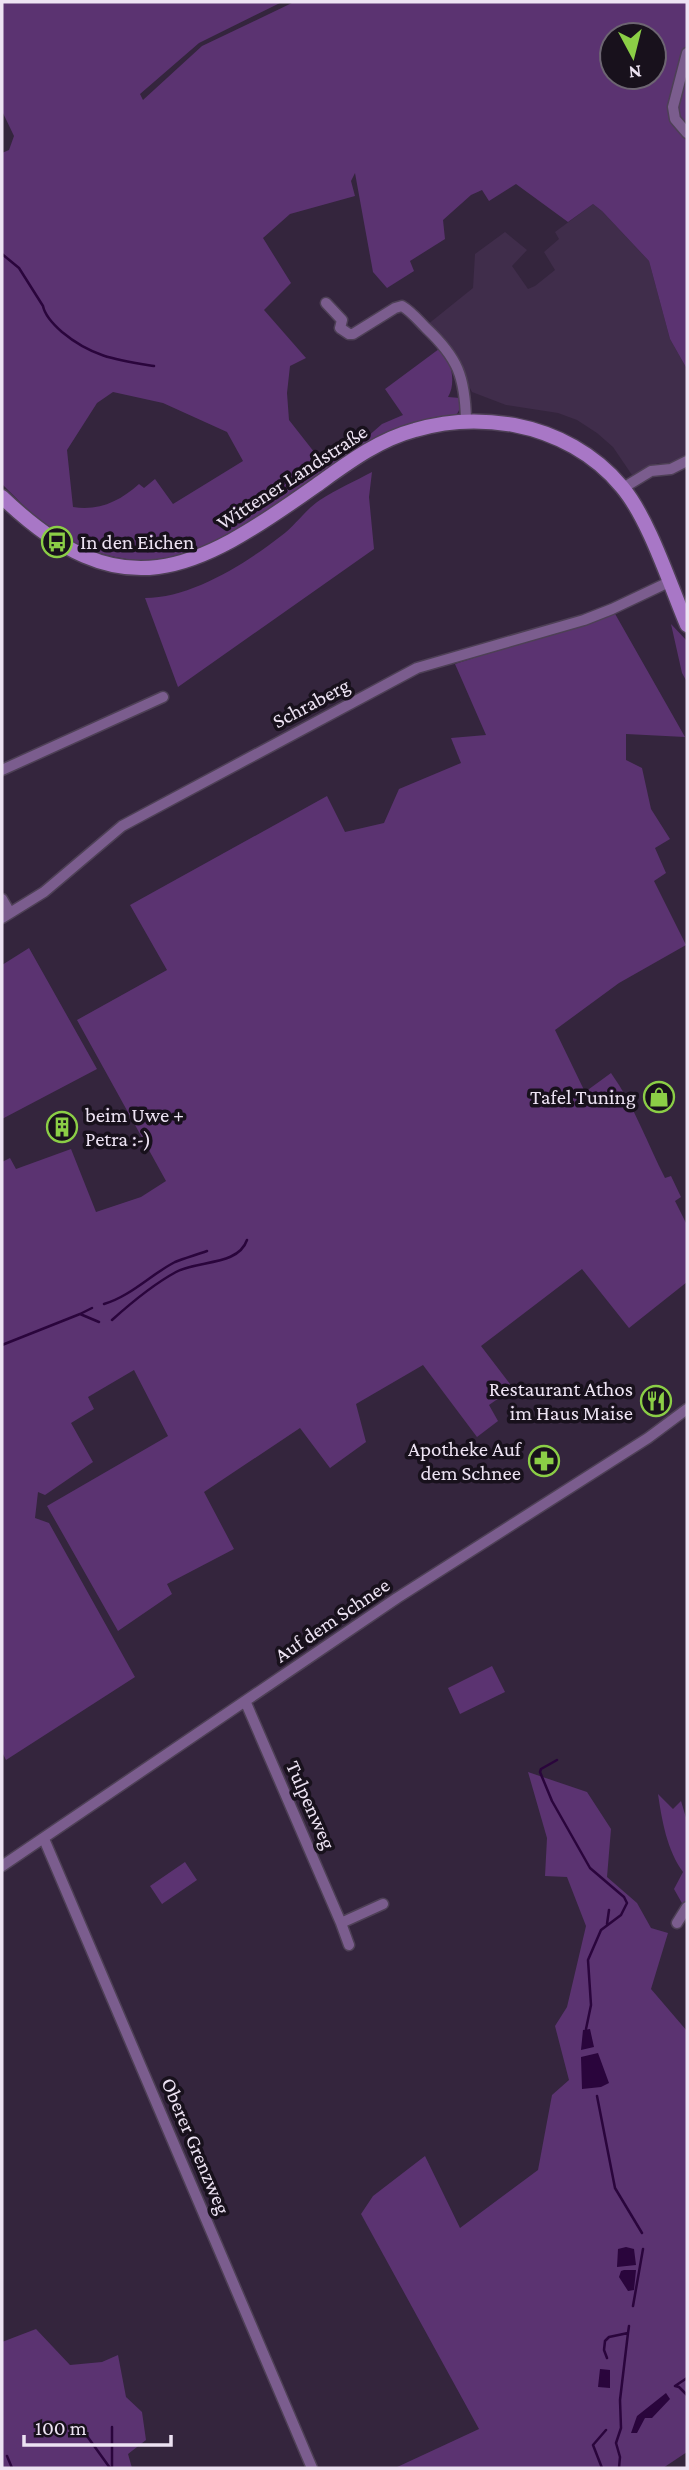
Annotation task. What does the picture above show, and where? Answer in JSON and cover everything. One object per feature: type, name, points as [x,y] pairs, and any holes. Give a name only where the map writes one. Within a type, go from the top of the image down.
[{"type":"main road","name":"Wittener Landstraße","points":[[2,497],[39,530],[86,556],[106,563],[132,567],[171,566],[230,543],[376,446],[412,430],[466,420],[502,423],[540,432],[576,447],[605,469],[624,488],[647,530],[687,625]]},
{"type":"street","points":[[687,54],[673,107],[675,119],[687,133]]},
{"type":"street","points":[[326,303],[342,320],[340,328],[349,334],[395,308],[402,306],[409,310],[445,345],[460,373],[466,420]]},
{"type":"street","points":[[624,488],[651,471],[671,469],[687,461]]},
{"type":"street","name":"Schraberg","points":[[6,915],[44,892],[122,826],[416,668],[584,620],[668,582]]},
{"type":"street","points":[[2,770],[163,697]]},
{"type":"street","points":[[2,899],[6,915]]},
{"type":"street","name":"Auf dem Schnee","points":[[2,1866],[407,1592],[648,1437],[687,1409]]},
{"type":"street","name":"Tulpenweg","points":[[246,1703],[349,1945]]},
{"type":"street","name":"Oberer Grenzweg","points":[[44,1839],[312,2468]]},
{"type":"street","points":[[341,1923],[383,1904]]},
{"type":"street","points":[[677,1923],[687,1907]]},
{"type":"shaded area","points":[[2,2],[282,2],[199,43],[140,94],[143,100],[202,46],[294,2],[687,2],[687,369],[670,339],[649,261],[593,204],[568,222],[516,184],[489,201],[482,190],[471,195],[443,220],[445,239],[410,261],[414,271],[387,288],[373,272],[355,173],[351,181],[355,196],[290,214],[263,238],[291,283],[264,310],[306,358],[290,366],[287,393],[289,420],[318,457],[336,443],[350,452],[382,424],[403,415],[385,389],[443,346],[452,378],[448,397],[460,398],[458,413],[411,424],[226,540],[201,552],[180,558],[146,561],[94,551],[55,532],[2,484],[2,153],[9,150],[14,136],[2,111]],"holes":[[[113,392],[163,403],[227,432],[243,461],[173,504],[155,479],[144,488],[139,484],[101,506],[73,507],[67,450],[97,403]]]},
{"type":"shaded area","points":[[593,204],[649,261],[670,339],[687,369],[687,459],[671,465],[658,463],[632,475],[613,447],[577,420],[558,413],[506,405],[472,392],[447,343],[427,325],[473,288],[475,254],[505,232],[527,250],[512,266],[528,289],[535,286],[555,270],[544,252],[559,239],[555,232]]},
{"type":"shaded area","points":[[372,472],[369,497],[374,549],[178,687],[145,598],[181,592],[217,578],[267,547],[320,500]]},
{"type":"shaded area","points":[[614,612],[685,737],[626,734],[626,760],[642,768],[651,809],[670,839],[655,848],[666,873],[654,881],[686,945],[619,983],[555,1030],[585,1092],[611,1073],[633,1111],[665,1178],[671,1176],[681,1197],[675,1201],[687,1225],[687,1282],[629,1328],[582,1269],[481,1346],[513,1388],[489,1405],[498,1421],[477,1437],[423,1365],[356,1404],[366,1442],[330,1468],[300,1428],[204,1492],[234,1549],[167,1584],[172,1594],[118,1631],[47,1506],[168,1436],[134,1370],[88,1397],[94,1409],[71,1423],[93,1462],[45,1495],[38,1492],[35,1518],[49,1523],[135,1677],[6,1760],[2,1752],[2,1162],[10,1158],[16,1169],[71,1149],[96,1212],[141,1197],[166,1181],[77,1020],[167,970],[130,905],[327,796],[345,832],[384,823],[399,789],[461,763],[451,738],[486,735],[455,664]]},
{"type":"shaded area","points":[[671,624],[687,641],[687,682],[682,673]]},
{"type":"shaded area","points":[[29,948],[97,1069],[2,1119],[2,965]]},
{"type":"shaded area","points":[[492,1666],[505,1692],[460,1714],[448,1688]]},
{"type":"shaded area","points":[[528,1772],[587,1792],[611,1829],[607,1877],[637,1903],[651,1928],[668,1933],[651,1989],[687,2031],[687,2452],[663,2468],[395,2468],[479,2429],[361,2214],[373,2196],[425,2156],[460,2228],[538,2170],[552,2095],[569,2080],[555,2026],[567,2007],[586,1926],[567,1877],[545,1876],[547,1838]]},
{"type":"shaded area","points":[[658,1794],[673,1809],[681,1801],[687,1821],[687,1901],[683,1905],[674,1889],[683,1872],[669,1845]]},
{"type":"shaded area","points":[[185,1862],[197,1880],[162,1904],[150,1886]]},
{"type":"shaded area","points":[[590,2029],[594,2047],[581,2050],[583,2030]]},
{"type":"shaded area","points":[[598,2053],[609,2083],[601,2087],[582,2089],[581,2057]]},
{"type":"shaded area","points":[[618,2249],[634,2249],[636,2265],[617,2267]]},
{"type":"shaded area","points":[[624,2270],[636,2270],[634,2290],[628,2291],[619,2277]]},
{"type":"shaded area","points":[[36,2329],[70,2365],[102,2362],[118,2355],[126,2397],[142,2412],[146,2440],[128,2454],[132,2468],[2,2468],[2,2342]]},
{"type":"shaded area","points":[[600,2369],[610,2370],[610,2388],[598,2387]]},
{"type":"shaded area","points":[[666,2393],[670,2399],[652,2418],[645,2418],[637,2433],[631,2433],[637,2416]]},
{"type":"waterway","points":[[2,254],[19,268],[50,320],[62,332],[84,347],[105,356],[154,366]]},
{"type":"waterway","points":[[112,1320],[167,1277],[185,1268],[235,1254],[247,1240]]},
{"type":"waterway","points":[[104,1304],[123,1296],[175,1262],[207,1251]]},
{"type":"waterway","points":[[80,1314],[92,1308]]},
{"type":"waterway","points":[[2,1345],[80,1314],[99,1322]]},
{"type":"waterway","points":[[557,1760],[540,1772],[552,1801],[590,1868],[624,1897],[627,1903],[621,1915],[601,1930],[588,1960],[591,2005],[586,2029]]},
{"type":"waterway","points":[[607,1924],[609,1910]]},
{"type":"waterway","points":[[597,2096],[615,2188],[642,2233]]},
{"type":"waterway","points":[[633,2306],[643,2249]]},
{"type":"waterway","points":[[607,2358],[605,2341],[609,2337],[628,2333],[629,2326]]},
{"type":"waterway","points":[[619,2468],[620,2457],[616,2443],[621,2428],[620,2400],[628,2333]]},
{"type":"waterway","points":[[687,2378],[675,2386],[687,2395]]},
{"type":"waterway","points":[[112,2427],[112,2468]]},
{"type":"waterway","points":[[602,2468],[593,2445],[606,2430]]},
{"type":"waterway","points":[[87,2436],[110,2468]]},
{"type":"waterway","points":[[7,2456],[12,2468]]},
{"type":"place","name":"In den Eichen","points":[[57,542]]},
{"type":"place","name":"Tafel Tuning","points":[[659,1097]]},
{"type":"place","name":"beim Uwe + Petra :-)","points":[[62,1127]]},
{"type":"place","name":"Restaurant Athos im Haus Maise","points":[[656,1401]]},
{"type":"place","name":"Apotheke Auf dem Schnee","points":[[544,1461]]}]
